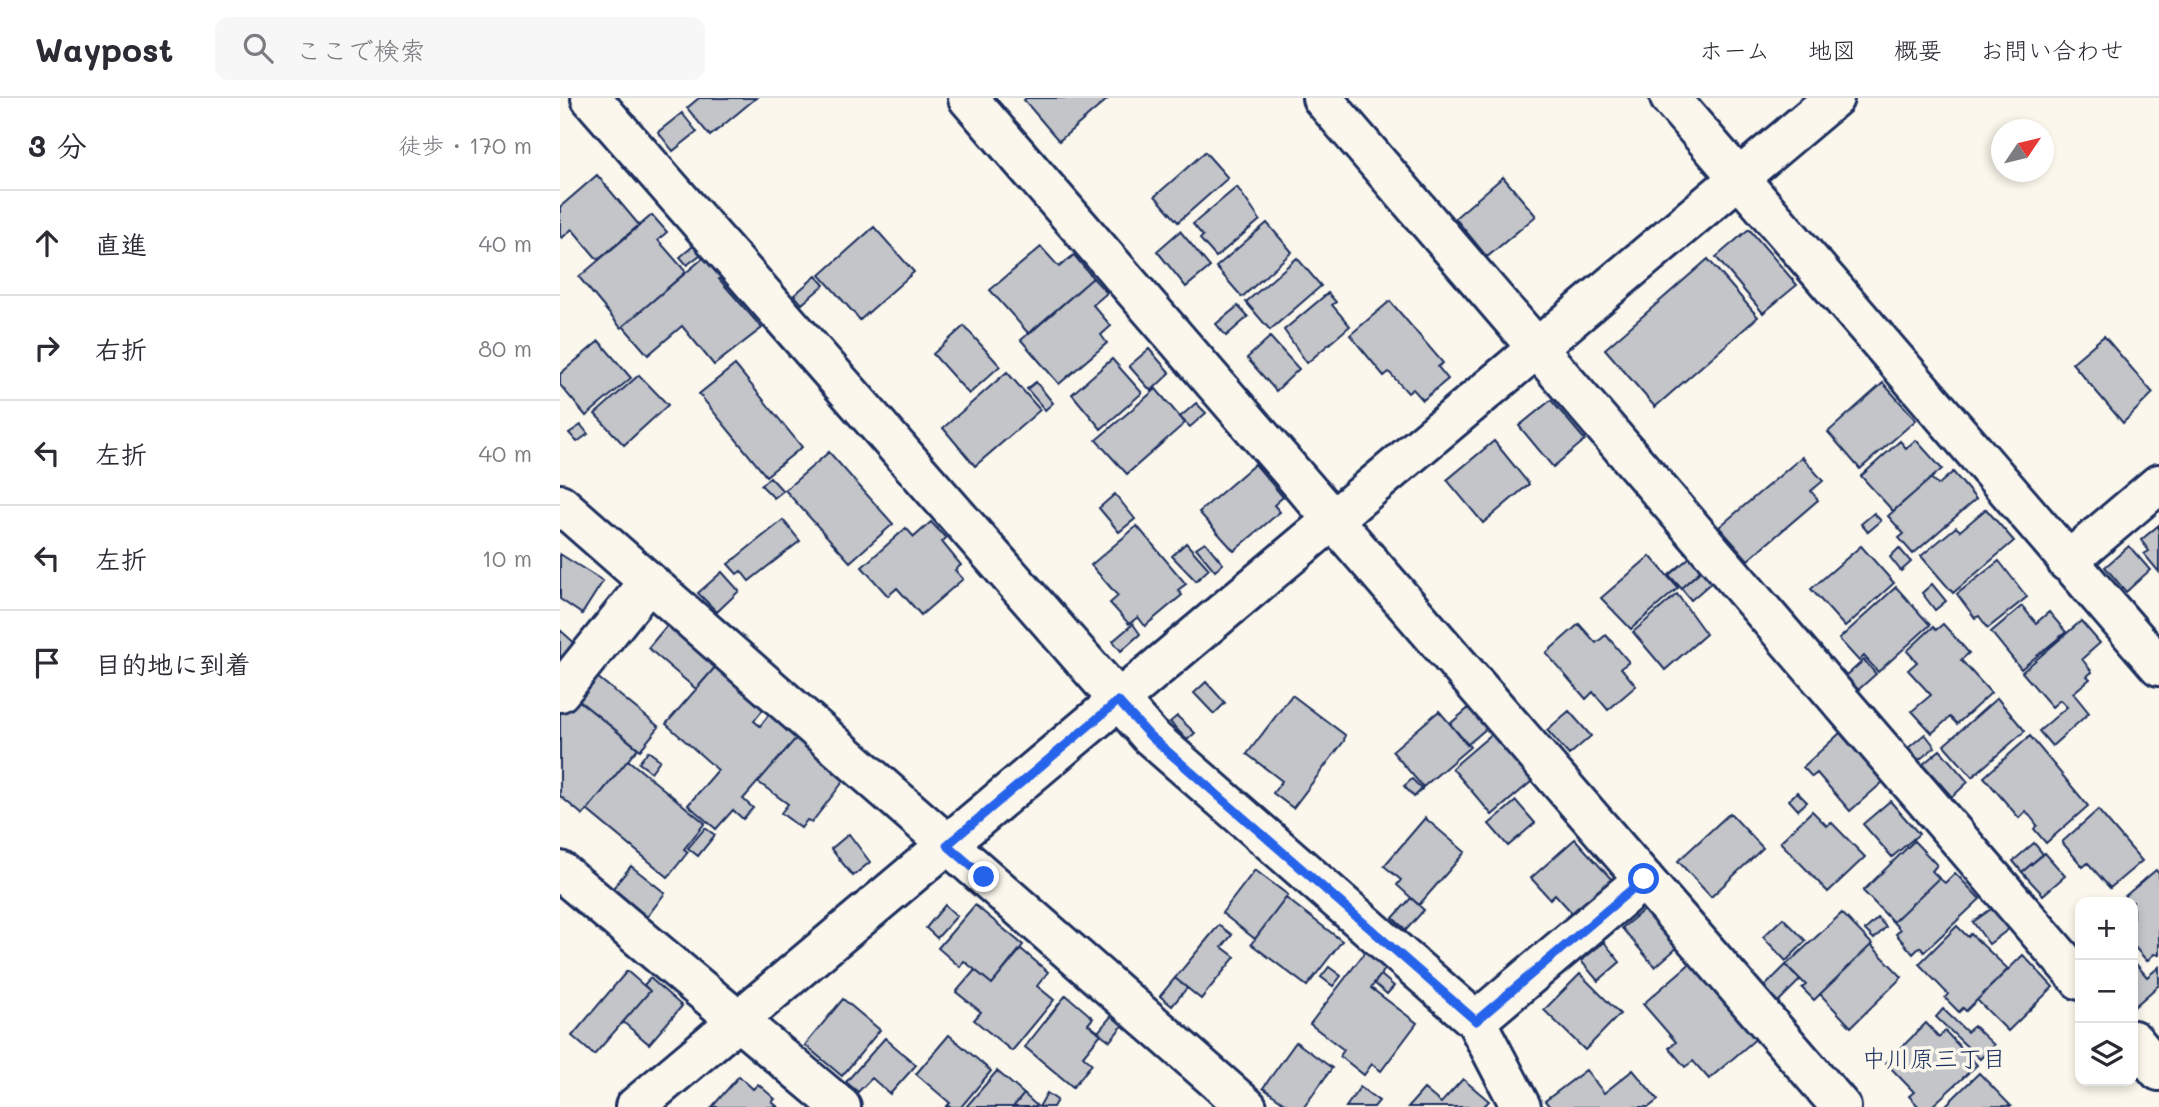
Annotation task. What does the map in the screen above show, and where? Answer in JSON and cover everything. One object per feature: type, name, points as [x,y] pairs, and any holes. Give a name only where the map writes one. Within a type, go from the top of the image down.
[{"type":"street","points":[[591,98],[1150,736],[1476,1021],[1521,1107]]},
{"type":"street","points":[[968,98],[1841,1107]]},
{"type":"street","points":[[1322,98],[2075,973]]},
{"type":"street","points":[[1670,98],[2159,666]]},
{"type":"street","points":[[635,1107],[1834,98]]},
{"type":"street","points":[[2067,562],[2159,484]]},
{"type":"street","points":[[560,504],[1247,1107]]},
{"type":"street","points":[[560,692],[649,582]]},
{"type":"street","points":[[560,871],[841,1107]]},
{"type":"street","points":[[1476,1021],[1644,879]]},
{"type":"street","points":[[2138,1046],[2159,1071]]},
{"type":"building","points":[[699,98],[756,98],[710,136],[687,108]]},
{"type":"building","points":[[1109,98],[1059,141],[1024,100]]},
{"type":"building","points":[[682,113],[697,132],[673,151],[658,132]]},
{"type":"building","points":[[1205,152],[1228,178],[1178,222],[1155,196]]},
{"type":"building","points":[[597,175],[639,225],[598,260],[572,229],[562,238],[560,236],[560,207]]},
{"type":"building","points":[[1503,177],[1536,216],[1487,257],[1455,218]]},
{"type":"building","points":[[1237,187],[1260,220],[1216,257],[1200,239],[1203,236],[1193,224]]},
{"type":"building","points":[[652,215],[667,232],[658,240],[686,272],[621,328],[579,277]]},
{"type":"building","points":[[1267,223],[1292,252],[1242,297],[1216,267]]},
{"type":"building","points":[[874,227],[914,272],[860,320],[820,275]]},
{"type":"building","points":[[1749,229],[1797,285],[1763,313],[1716,257]]},
{"type":"building","points":[[1180,231],[1210,267],[1186,287],[1157,251]]},
{"type":"building","points":[[698,242],[705,251],[687,265],[680,257]]},
{"type":"building","points":[[1041,247],[1059,267],[1074,255],[1093,278],[1029,334],[990,290]]},
{"type":"building","points":[[708,254],[725,274],[719,279],[762,328],[714,365],[682,326],[648,355],[623,326]]},
{"type":"building","points":[[1297,258],[1321,286],[1270,330],[1246,302]]},
{"type":"building","points":[[1708,259],[1758,317],[1655,407],[1605,349]]},
{"type":"building","points":[[816,276],[824,285],[802,304],[794,295]]},
{"type":"building","points":[[1093,278],[1107,293],[1093,305],[1111,326],[1101,335],[1107,343],[1059,384],[1021,340]]},
{"type":"building","points":[[1328,293],[1336,302],[1332,305],[1350,326],[1307,363],[1284,330]]},
{"type":"building","points":[[1390,301],[1443,363],[1438,367],[1448,379],[1423,400],[1413,389],[1408,393],[1389,372],[1384,376],[1350,335]]},
{"type":"building","points":[[1238,306],[1248,317],[1226,336],[1216,324]]},
{"type":"building","points":[[964,326],[1000,366],[969,394],[933,354]]},
{"type":"building","points":[[2104,336],[2153,393],[2123,423],[2072,363]]},
{"type":"building","points":[[1270,337],[1299,369],[1276,391],[1247,358]]},
{"type":"building","points":[[599,341],[631,378],[586,416],[560,385],[560,374]]},
{"type":"building","points":[[1149,349],[1170,373],[1151,391],[1129,366]]},
{"type":"building","points":[[1112,359],[1142,393],[1101,429],[1072,394]]},
{"type":"building","points":[[735,365],[802,447],[766,476],[699,394]]},
{"type":"building","points":[[1007,372],[1040,410],[975,466],[943,428]]},
{"type":"building","points":[[639,375],[668,405],[624,445],[595,414]]},
{"type":"building","points":[[1036,382],[1053,403],[1045,410],[1027,389]]},
{"type":"building","points":[[1883,383],[1916,420],[1860,469],[1828,432]]},
{"type":"building","points":[[1156,389],[1185,423],[1127,474],[1096,440]]},
{"type":"building","points":[[1551,400],[1585,440],[1553,467],[1519,426]]},
{"type":"building","points":[[1196,403],[1206,413],[1190,427],[1180,417]]},
{"type":"building","points":[[581,425],[588,434],[577,442],[569,433]]},
{"type":"building","points":[[1916,440],[1942,469],[1893,511],[1861,476],[1900,441],[1906,448]]},
{"type":"building","points":[[1494,441],[1529,484],[1483,523],[1447,480]]},
{"type":"building","points":[[829,452],[893,524],[850,562],[785,490]]},
{"type":"building","points":[[1802,457],[1823,481],[1811,491],[1818,500],[1748,560],[1719,527]]},
{"type":"building","points":[[1255,464],[1283,497],[1274,505],[1280,512],[1234,551],[1199,512]]},
{"type":"building","points":[[1953,472],[1976,499],[1913,554],[1899,538],[1904,534],[1888,516],[1931,478],[1938,485]]},
{"type":"building","points":[[770,477],[783,491],[774,498],[761,485]]},
{"type":"building","points":[[1115,494],[1135,519],[1119,532],[1099,508]]},
{"type":"building","points":[[1986,509],[2014,541],[1953,593],[1921,556],[1956,527],[1960,531]]},
{"type":"building","points":[[1874,513],[1881,521],[1868,532],[1861,524]]},
{"type":"building","points":[[783,520],[800,541],[749,581],[741,571],[737,574],[728,564]]},
{"type":"building","points":[[931,522],[946,538],[942,542],[961,565],[955,570],[963,579],[921,615],[897,588],[888,596],[862,567],[906,528],[914,537]]},
{"type":"building","points":[[2159,525],[2159,572],[2144,554],[2149,551],[2141,540]]},
{"type":"building","points":[[1137,526],[1186,584],[1178,590],[1182,595],[1145,626],[1138,617],[1129,624],[1110,603],[1118,596],[1091,565]]},
{"type":"building","points":[[1205,542],[1223,564],[1215,571],[1196,548]]},
{"type":"building","points":[[1186,543],[1209,569],[1196,581],[1172,556]]},
{"type":"building","points":[[1861,546],[1894,583],[1845,627],[1811,589]]},
{"type":"building","points":[[2129,546],[2150,570],[2126,592],[2105,567]]},
{"type":"building","points":[[1899,548],[1911,562],[1901,571],[1890,557]]},
{"type":"building","points":[[560,554],[603,581],[582,614],[560,599]]},
{"type":"building","points":[[1650,556],[1678,588],[1631,629],[1601,598]]},
{"type":"building","points":[[1690,557],[1701,570],[1681,588],[1669,575]]},
{"type":"building","points":[[1999,561],[2027,597],[1988,628],[1979,616],[1975,618],[1957,594]]},
{"type":"building","points":[[1702,570],[1712,582],[1691,600],[1681,588]]},
{"type":"building","points":[[722,572],[739,591],[717,612],[698,593]]},
{"type":"building","points":[[1932,584],[1946,601],[1935,610],[1922,593]]},
{"type":"building","points":[[1896,587],[1930,625],[1878,672],[1864,656],[1859,661],[1839,639]]},
{"type":"building","points":[[1677,594],[1706,634],[1665,670],[1633,632]]},
{"type":"building","points":[[2022,606],[2036,623],[2049,612],[2066,632],[2021,669],[1991,632]]},
{"type":"building","points":[[2081,621],[2100,643],[2082,659],[2092,672],[2087,676],[2090,679],[2073,693],[2089,713],[2052,746],[2039,731],[2067,707],[2060,700],[2052,707],[2022,672]]},
{"type":"building","points":[[669,623],[717,665],[696,689],[648,648]]},
{"type":"building","points":[[1133,624],[1140,634],[1121,651],[1113,641]]},
{"type":"building","points":[[1579,624],[1596,643],[1606,635],[1629,662],[1621,668],[1636,686],[1608,710],[1593,692],[1586,699],[1546,653]]},
{"type":"building","points":[[1943,624],[1969,653],[1961,660],[1991,693],[1957,724],[1950,717],[1932,733],[1912,711],[1931,695],[1908,670],[1917,662],[1907,651],[1933,627],[1936,630]]},
{"type":"building","points":[[560,630],[577,645],[560,665]]},
{"type":"building","points":[[1864,660],[1876,674],[1858,690],[1846,676]]},
{"type":"building","points":[[717,665],[765,707],[754,721],[760,726],[771,712],[798,736],[743,799],[753,808],[743,819],[733,810],[716,829],[688,805],[718,770],[666,724]]},
{"type":"building","points":[[591,672],[659,727],[640,750],[572,695]]},
{"type":"building","points":[[1206,682],[1225,703],[1214,714],[1194,693]]},
{"type":"building","points":[[572,695],[638,748],[583,815],[560,796],[560,709]]},
{"type":"building","points":[[1292,695],[1345,735],[1344,741],[1293,808],[1273,793],[1282,781],[1247,754]]},
{"type":"building","points":[[1997,698],[2025,731],[1972,777],[1944,745]]},
{"type":"building","points":[[1471,706],[1488,727],[1467,745],[1450,724]]},
{"type":"building","points":[[1439,711],[1470,747],[1423,787],[1392,751]]},
{"type":"building","points":[[1569,711],[1591,736],[1569,755],[1547,730]]},
{"type":"building","points":[[1177,716],[1195,733],[1187,740],[1170,722]]},
{"type":"building","points":[[1493,733],[1532,781],[1492,815],[1452,768]]},
{"type":"building","points":[[1840,733],[1883,782],[1850,811],[1817,773],[1812,777],[1803,767]]},
{"type":"building","points":[[1925,734],[1935,747],[1919,760],[1908,748]]},
{"type":"building","points":[[798,736],[846,778],[812,822],[807,820],[801,828],[781,813],[788,804],[758,782]]},
{"type":"building","points":[[2030,736],[2088,806],[2046,843],[2034,829],[2037,825],[2026,811],[2019,818],[1984,777]]},
{"type":"building","points":[[1940,750],[1968,782],[1952,797],[1923,764]]},
{"type":"building","points":[[648,751],[660,760],[651,772],[639,763]]},
{"type":"building","points":[[628,760],[705,823],[684,849],[688,852],[668,877],[587,810]]},
{"type":"building","points":[[1412,779],[1422,789],[1414,797],[1404,786]]},
{"type":"building","points":[[1797,792],[1807,802],[1798,810],[1789,800]]},
{"type":"building","points":[[1516,801],[1535,823],[1508,846],[1489,824]]},
{"type":"building","points":[[1890,801],[1919,834],[1892,857],[1863,824]]},
{"type":"building","points":[[2098,810],[2142,861],[2110,888],[2088,863],[2083,867],[2062,842]]},
{"type":"building","points":[[1812,811],[1827,826],[1831,822],[1865,857],[1828,892],[1780,842]]},
{"type":"building","points":[[1730,813],[1763,848],[1711,897],[1678,861]]},
{"type":"building","points":[[1425,818],[1465,852],[1419,905],[1397,885],[1401,880],[1384,866]]},
{"type":"building","points":[[705,828],[715,835],[698,856],[688,848]]},
{"type":"building","points":[[849,834],[870,862],[853,876],[831,849]]},
{"type":"building","points":[[1575,839],[1613,881],[1574,915],[1555,894],[1550,899],[1531,878]]},
{"type":"building","points":[[1914,841],[1937,865],[1932,871],[1939,878],[1893,922],[1863,891]]},
{"type":"building","points":[[2034,843],[2043,854],[2022,872],[2013,861]]},
{"type":"building","points":[[2045,853],[2065,876],[2043,895],[2022,872]]},
{"type":"building","points":[[631,866],[665,893],[647,917],[613,888]]},
{"type":"building","points":[[1255,870],[1288,895],[1255,939],[1222,913]]},
{"type":"building","points":[[2156,870],[2159,874],[2159,955],[2154,954],[2147,961],[2138,951],[2138,897],[2124,897]]},
{"type":"building","points":[[1955,873],[1980,899],[1924,952],[1920,947],[1913,954],[1896,934],[1900,930],[1893,922],[1939,878],[1945,883]]},
{"type":"building","points":[[1286,898],[1342,941],[1307,986],[1251,944]]},
{"type":"building","points":[[1411,898],[1424,910],[1406,930],[1393,918]]},
{"type":"building","points":[[945,905],[957,916],[937,938],[926,928]]},
{"type":"building","points":[[975,905],[1023,945],[992,984],[964,961],[960,967],[938,948]]},
{"type":"building","points":[[1994,907],[2010,928],[1989,944],[1973,922]]},
{"type":"building","points":[[1646,908],[1678,947],[1655,967],[1622,928]]},
{"type":"building","points":[[1842,913],[1872,944],[1814,1000],[1802,988],[1806,985],[1786,965]]},
{"type":"building","points":[[1783,918],[1806,941],[1786,961],[1763,937]]},
{"type":"building","points":[[1878,918],[1886,927],[1874,939],[1865,930]]},
{"type":"building","points":[[1219,925],[1232,935],[1222,947],[1235,957],[1201,999],[1175,978]]},
{"type":"building","points":[[1957,926],[1968,937],[1971,934],[2008,969],[1966,1011],[1963,1008],[1959,1012],[1945,998],[1948,994],[1919,964]]},
{"type":"building","points":[[1604,942],[1620,962],[1598,981],[1581,961]]},
{"type":"building","points":[[1871,945],[1902,977],[1851,1027],[1820,994]]},
{"type":"building","points":[[1021,949],[1048,972],[1037,986],[1054,1000],[1012,1051],[974,1020],[981,1012],[956,992],[975,970],[992,984]]},
{"type":"building","points":[[1366,951],[1386,968],[1371,988],[1417,1023],[1381,1071],[1372,1064],[1364,1075],[1340,1056],[1344,1050],[1310,1024]]},
{"type":"building","points":[[2023,955],[2053,987],[2008,1031],[1977,1000]]},
{"type":"building","points":[[1693,961],[1758,1037],[1709,1079],[1693,1061],[1685,1067],[1669,1048],[1676,1042],[1643,1004]]},
{"type":"building","points":[[1786,965],[1800,980],[1777,1003],[1763,988]]},
{"type":"building","points":[[2138,966],[2147,977],[2159,967],[2159,985],[2138,1003]]},
{"type":"building","points":[[1329,967],[1341,976],[1333,986],[1321,977]]},
{"type":"building","points":[[627,971],[650,991],[594,1055],[572,1036]]},
{"type":"building","points":[[1580,974],[1620,1014],[1585,1050],[1544,1010]]},
{"type":"building","points":[[1381,975],[1394,986],[1387,994],[1374,983]]},
{"type":"building","points":[[650,978],[682,1006],[649,1044],[623,1022],[650,991],[644,985]]},
{"type":"building","points":[[1175,978],[1187,988],[1172,1006],[1160,996]]},
{"type":"building","points":[[1066,995],[1093,1018],[1088,1024],[1101,1034],[1083,1056],[1092,1064],[1073,1087],[1025,1047]]},
{"type":"building","points":[[843,999],[880,1030],[842,1076],[805,1045]]},
{"type":"building","points":[[1943,1009],[1967,1032],[1974,1026],[1994,1045],[1980,1059],[1936,1017]]},
{"type":"building","points":[[1112,1015],[1124,1024],[1110,1041],[1098,1032]]},
{"type":"building","points":[[1926,1023],[1939,1037],[1945,1031],[1977,1065],[1931,1107],[1919,1107],[1909,1096],[1914,1092],[1886,1063]]},
{"type":"building","points":[[949,1035],[991,1071],[961,1107],[946,1107],[950,1103],[916,1074]]},
{"type":"building","points":[[885,1038],[916,1065],[890,1094],[872,1078],[858,1092],[846,1082]]},
{"type":"building","points":[[1296,1042],[1332,1068],[1304,1107],[1290,1107],[1263,1088]]},
{"type":"building","points":[[1586,1070],[1604,1093],[1633,1070],[1658,1100],[1649,1107],[1550,1107],[1545,1101]]},
{"type":"building","points":[[997,1071],[1024,1094],[1013,1107],[966,1107]]},
{"type":"building","points":[[1979,1073],[2011,1106],[1944,1107]]},
{"type":"building","points":[[739,1076],[753,1089],[758,1084],[775,1099],[772,1102],[778,1107],[712,1107]]},
{"type":"building","points":[[1463,1079],[1489,1101],[1483,1107],[1408,1107],[1424,1089],[1441,1103]]},
{"type":"building","points":[[1360,1087],[1379,1101],[1374,1107],[1346,1107]]},
{"type":"building","points":[[1047,1093],[1057,1100],[1053,1107],[1039,1107]]},
{"type":"building","points":[[1024,1094],[1037,1106],[1036,1107],[1013,1107]]},
{"type":"district","name":"中川原三丁目","points":[[1934,1059]]},
{"type":"route","points":[[984,877],[947,845],[1118,701],[1150,736],[1476,1021],[1644,879]]}]
